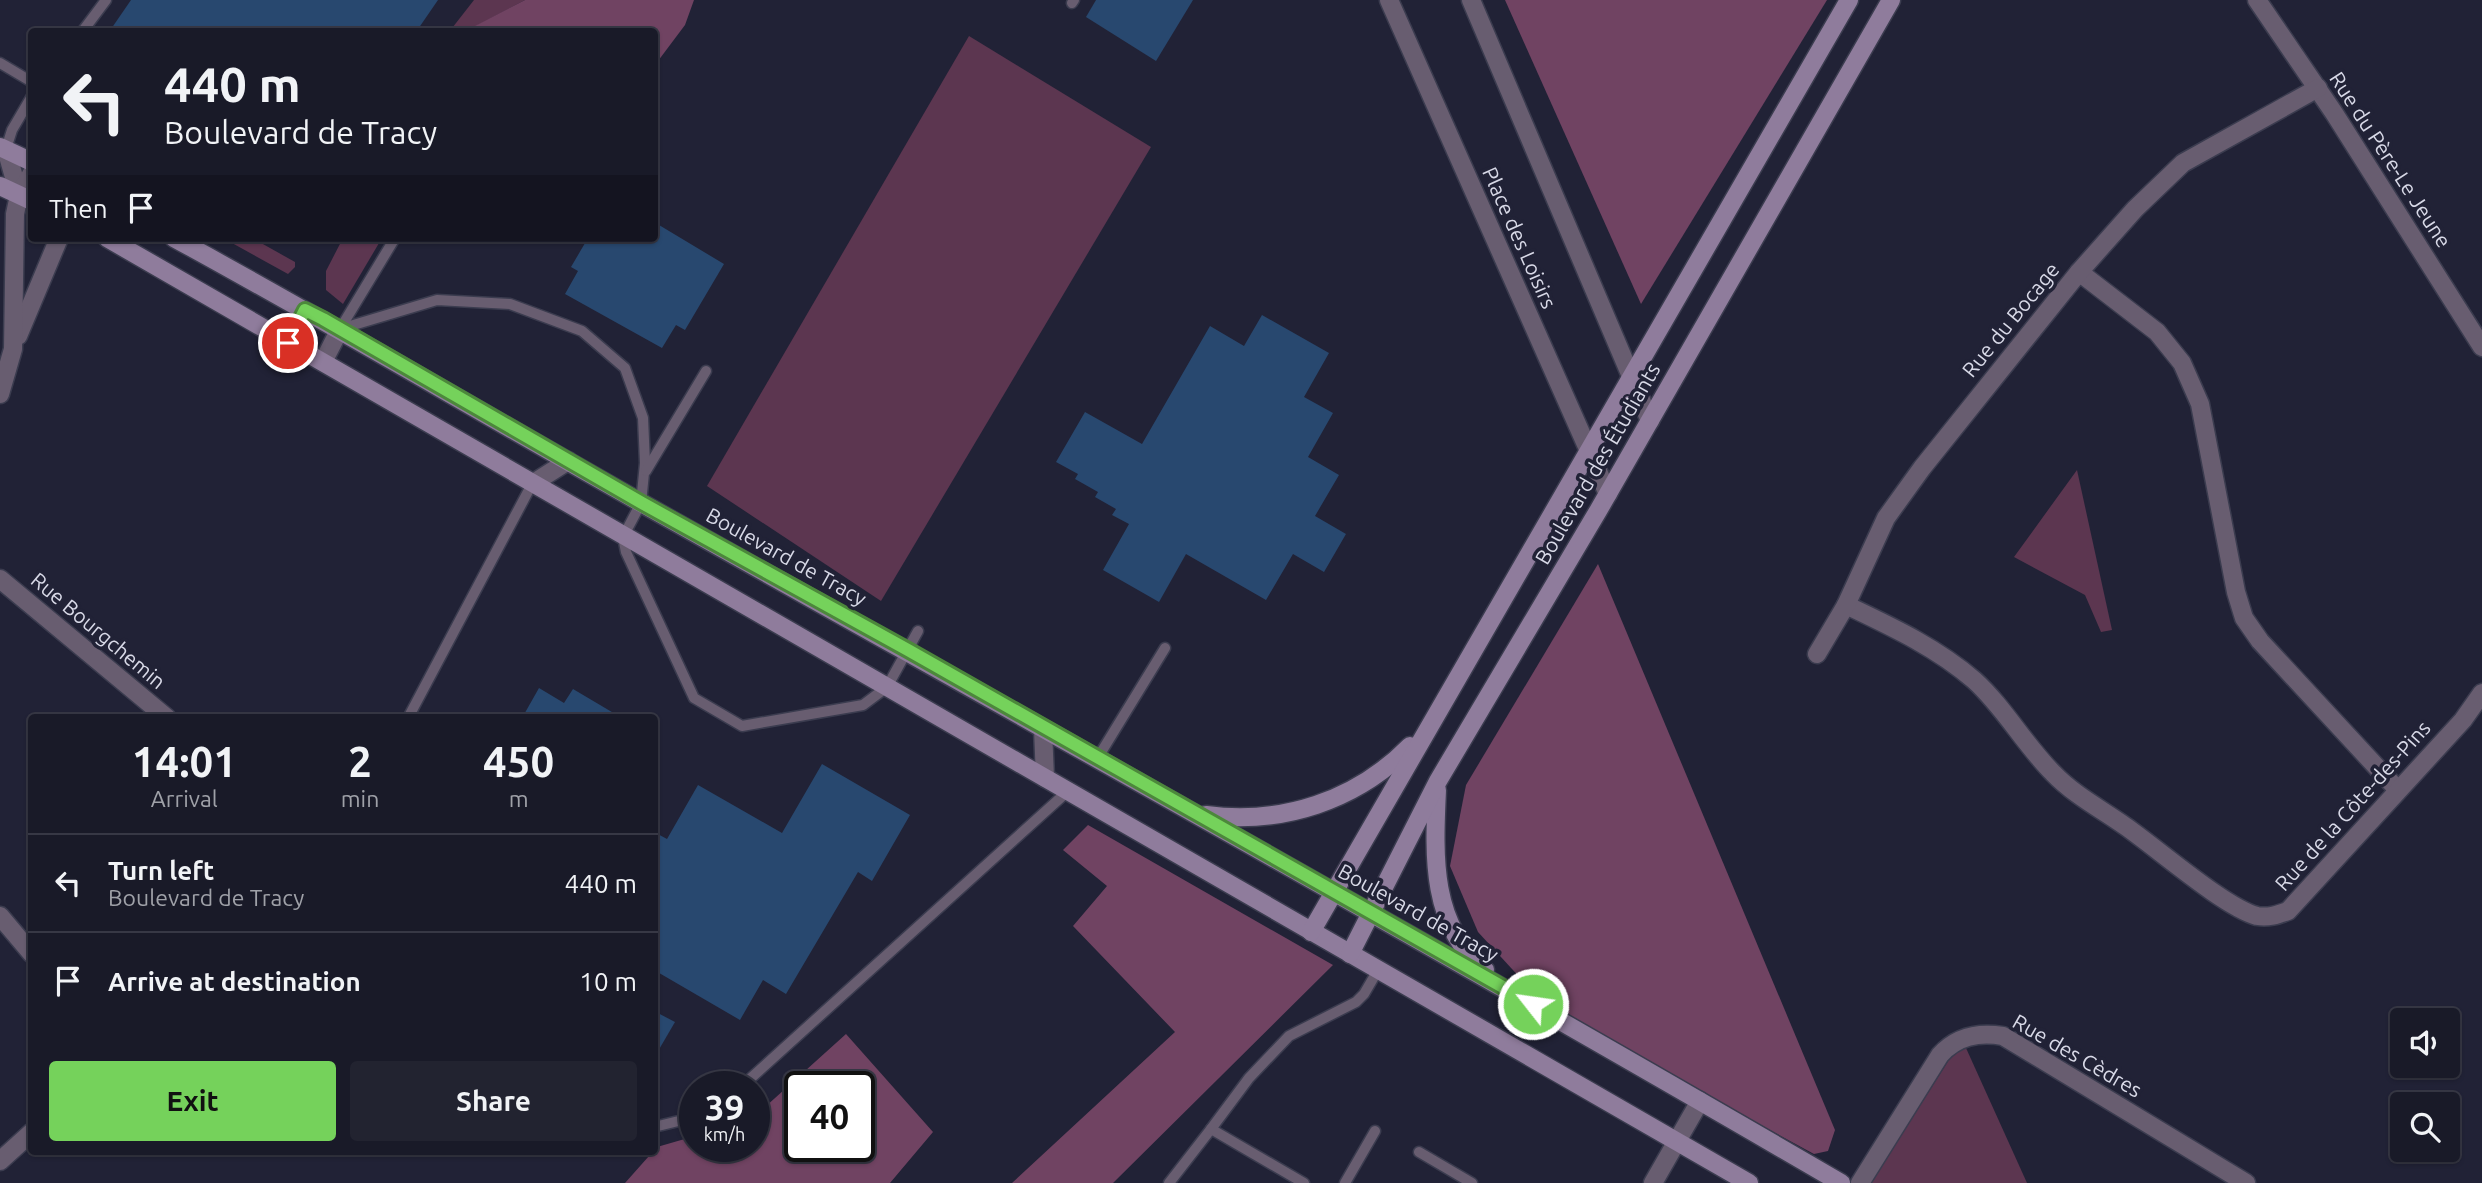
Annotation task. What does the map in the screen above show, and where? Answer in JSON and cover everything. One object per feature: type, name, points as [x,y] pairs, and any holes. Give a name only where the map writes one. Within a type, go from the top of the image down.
[{"type":"street","name":"Place des Loisirs","points":[[1389,0],[1587,453],[1608,494]]},
{"type":"street","points":[[1471,0],[1650,421]]},
{"type":"street","name":"Boulevard des Étudiants","points":[[1311,932],[1849,0]]},
{"type":"street","name":"Boulevard des Étudiants","points":[[1350,954],[1373,914],[1438,781],[1608,494],[1891,0]]},
{"type":"street","name":"Rue du Père-Le Jeune","points":[[2257,0],[2318,88],[2482,347]]},
{"type":"street","name":"Rue du Bocage","points":[[1817,654],[1846,605],[1886,518],[1922,468],[2079,272],[2135,209],[2183,163],[2318,88]]},
{"type":"street","points":[[3,148],[28,160]]},
{"type":"street","points":[[3,148],[25,198],[14,230],[16,288],[13,349]]},
{"type":"street","points":[[0,186],[25,198]]},
{"type":"street","points":[[0,394],[13,349],[57,242]]},
{"type":"street","points":[[114,242],[1749,1183]]},
{"type":"street","name":"Boulevard de Tracy","points":[[181,242],[340,329],[642,503],[908,650],[1043,729],[1509,990],[1841,1183]]},
{"type":"street","points":[[2079,272],[2157,332],[2182,363],[2200,404],[2236,592],[2244,618],[2278,661],[2397,789]]},
{"type":"street","points":[[323,362],[340,329]]},
{"type":"street","points":[[532,484],[568,461]]},
{"type":"street","name":"Rue Bourgchemin","points":[[0,579],[162,714]]},
{"type":"street","name":"Rue de la Côte-des-Pins","points":[[1846,605],[1893,627],[1961,670],[1997,704],[2060,780],[2098,810],[2227,900],[2256,916],[2274,917],[2288,911],[2463,720],[2482,693]]},
{"type":"street","points":[[1197,814],[1245,818],[1325,803],[1374,778],[1427,728]]},
{"type":"street","points":[[1043,729],[1045,778]]},
{"type":"street","points":[[1438,781],[1435,851],[1444,910],[1451,932],[1473,960],[1509,990]]},
{"type":"street","points":[[0,916],[28,949]]},
{"type":"street","name":"Rue des Cèdres","points":[[1860,1183],[1940,1055],[1951,1043],[1986,1034],[2011,1041],[2246,1183]]},
{"type":"street","points":[[1653,1183],[1700,1101]]},
{"type":"street","points":[[0,1161],[28,1136]]},
{"type":"lane","points":[[85,28],[106,0]]},
{"type":"lane","points":[[0,63],[28,80]]},
{"type":"lane","points":[[3,148],[28,103]]},
{"type":"lane","points":[[340,329],[393,242]]},
{"type":"lane","points":[[340,329],[437,300],[510,304],[582,331],[625,368],[643,418],[644,474],[642,503],[623,537],[626,552],[694,698],[742,726],[863,705],[887,687],[918,631]]},
{"type":"lane","points":[[288,343],[305,310]]},
{"type":"lane","points":[[644,474],[706,371]]},
{"type":"lane","points":[[410,714],[532,484]]},
{"type":"lane","points":[[1097,759],[1165,648]]},
{"type":"lane","points":[[759,1071],[1068,791]]},
{"type":"lane","points":[[1169,1183],[1249,1078],[1289,1036],[1356,1002],[1378,970]]},
{"type":"lane","points":[[658,1126],[679,1120]]},
{"type":"lane","points":[[1211,1129],[1304,1183]]},
{"type":"lane","points":[[1345,1183],[1375,1131]]},
{"type":"lane","points":[[1419,1152],[1472,1183]]},
{"type":"shaded area","points":[[474,0],[525,0],[475,28],[452,28]]},
{"type":"shaded area","points":[[525,0],[694,0],[685,25],[658,61],[658,28],[474,28]]},
{"type":"shaded area","points":[[1505,0],[1827,0],[1641,304]]},
{"type":"shaded area","points":[[969,36],[1151,147],[881,601],[707,486]]},
{"type":"shaded area","points":[[230,242],[259,242],[295,262],[295,267],[288,274]]},
{"type":"shaded area","points":[[341,242],[380,242],[343,304],[326,290],[326,271]]},
{"type":"shaded area","points":[[2077,470],[2112,630],[2101,632],[2085,595],[2014,557]]},
{"type":"shaded area","points":[[1598,564],[1835,1130],[1828,1151],[1814,1154],[1618,1048],[1536,995],[1478,932],[1450,866],[1466,785]]},
{"type":"shaded area","points":[[1088,825],[1333,965],[1113,1183],[1012,1183],[1175,1032],[1073,926],[1107,886],[1063,850]]},
{"type":"shaded area","points":[[846,1034],[933,1132],[890,1183],[625,1183],[650,1155],[658,1155],[658,1147],[679,1141],[679,1162],[770,1162],[770,1103],[784,1090],[784,1162],[875,1162],[875,1071],[805,1071]]},
{"type":"shaded area","points":[[1966,1048],[2027,1183],[1871,1183],[1952,1055]]},
{"type":"building","points":[[131,0],[438,0],[419,28],[112,28]]},
{"type":"building","points":[[1096,0],[1193,0],[1156,61],[1086,17]]},
{"type":"building","points":[[658,224],[724,264],[685,330],[676,325],[662,348],[565,294],[578,271],[571,267],[586,242],[658,242]]},
{"type":"building","points":[[1262,315],[1329,353],[1304,397],[1333,413],[1308,457],[1339,475],[1315,516],[1346,534],[1324,572],[1293,554],[1266,600],[1186,554],[1159,602],[1103,570],[1129,524],[1112,515],[1116,509],[1095,497],[1098,492],[1075,479],[1078,474],[1056,462],[1085,412],[1142,444],[1210,326],[1244,346]]},
{"type":"building","points":[[539,688],[564,703],[573,689],[615,714],[524,714]]},
{"type":"building","points":[[822,764],[910,815],[872,881],[858,872],[786,994],[763,980],[740,1020],[658,972],[658,834],[667,839],[698,785],[782,833]]},
{"type":"building","points":[[658,1013],[675,1022],[658,1051]]},
{"type":"route","points":[[288,343],[305,310],[323,319],[642,503],[908,650],[1533,1004]]}]
